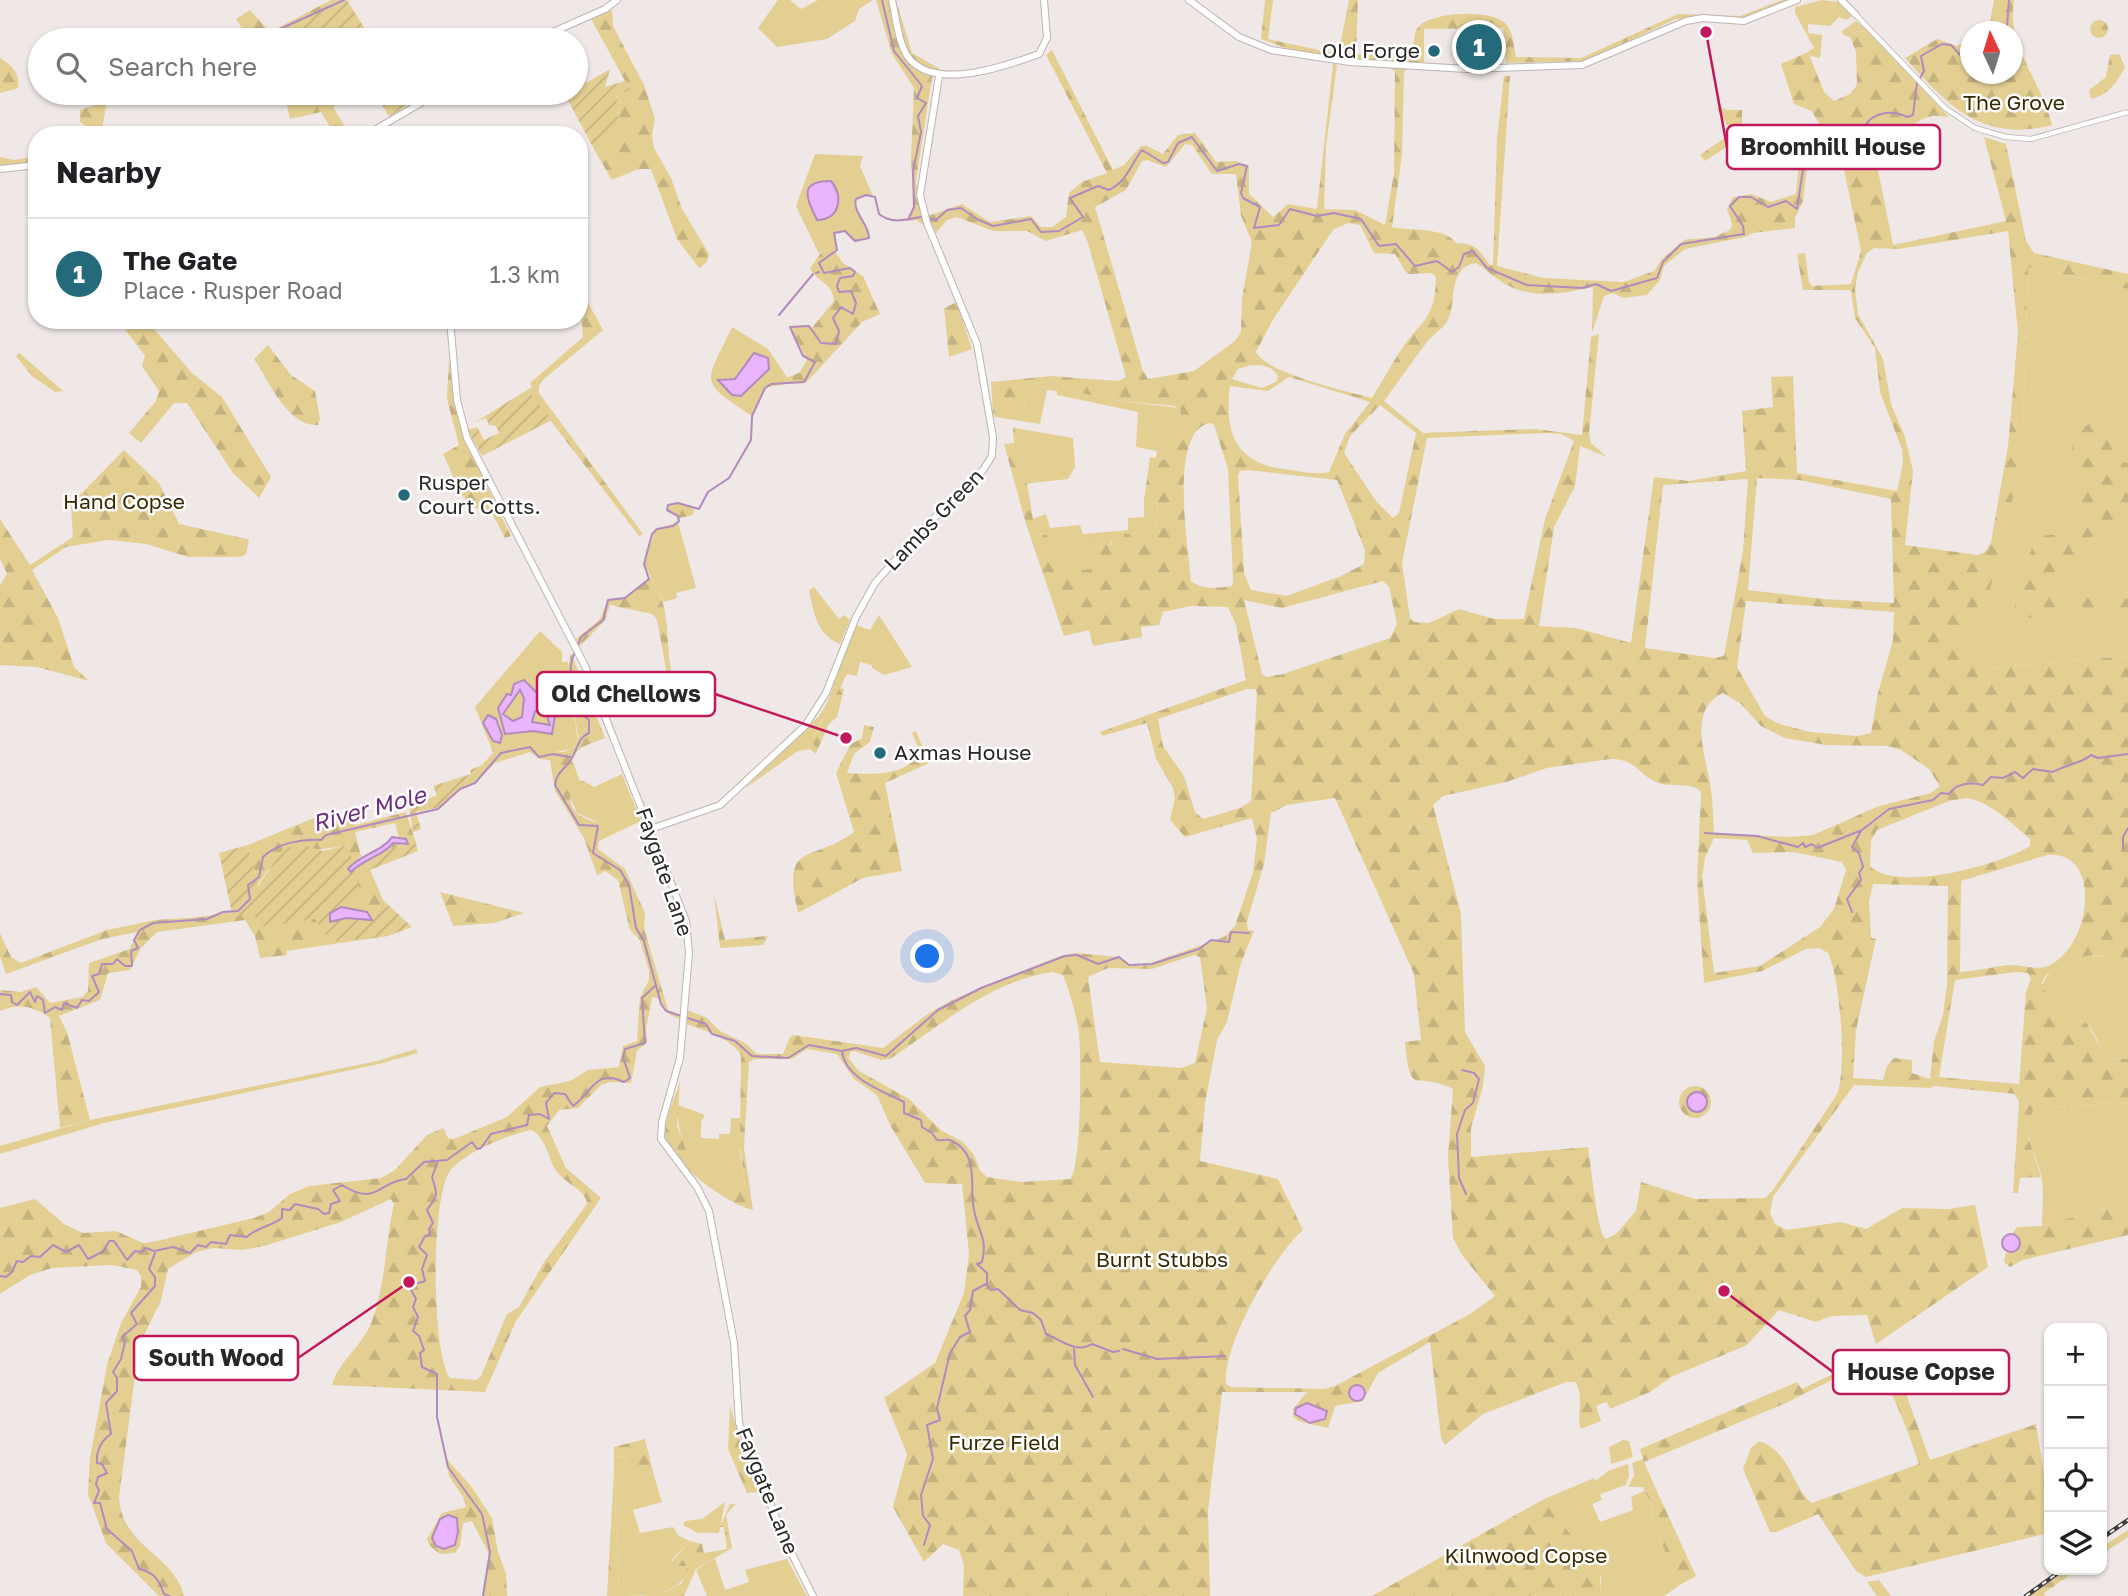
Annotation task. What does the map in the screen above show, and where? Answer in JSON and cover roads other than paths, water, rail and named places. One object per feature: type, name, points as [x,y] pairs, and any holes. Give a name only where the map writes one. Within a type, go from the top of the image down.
[{"type":"street","points":[[562,28],[605,9],[617,0]]},
{"type":"street","points":[[892,0],[906,54],[920,69],[939,76],[964,73],[1040,54],[1047,38],[1044,0]]},
{"type":"street","points":[[1189,0],[1239,37],[1274,51],[1350,62],[1479,69],[1582,65],[1686,21],[1705,18],[1744,21],[1797,0]]},
{"type":"street","points":[[1841,0],[1965,124],[2015,138],[2056,134],[2128,112]]},
{"type":"street","name":"Lambs Green","points":[[648,830],[720,805],[805,726],[826,693],[854,621],[875,583],[922,530],[983,470],[992,456],[993,437],[977,344],[924,215],[920,181],[939,76]]},
{"type":"street","points":[[381,126],[417,105]]},
{"type":"street","points":[[0,169],[28,166]]},
{"type":"street","name":"Faygate Lane","points":[[451,329],[457,400],[467,438],[576,650],[636,793],[687,927],[689,953],[679,1063],[662,1122],[661,1139],[697,1187],[707,1206],[733,1339],[738,1423],[783,1536],[813,1596]]},
{"type":"waterway","points":[[282,28],[344,0]]},
{"type":"waterway","points":[[882,0],[894,51],[922,86],[917,98],[926,103],[918,116],[921,132],[913,172],[914,207],[908,220]]},
{"type":"waterway","name":"River Mole","points":[[2007,21],[2009,0]]},
{"type":"waterway","name":"River Mole","points":[[1920,78],[1924,71],[1921,56],[1942,44],[1951,45],[1960,55]]},
{"type":"waterway","name":"River Mole","points":[[927,218],[936,220],[947,210],[961,208],[993,226],[1031,219],[1041,232],[1059,231],[1083,217],[1070,198],[1098,186],[1109,190],[1124,178],[1142,150],[1163,163],[1168,162],[1178,143],[1192,137],[1217,171],[1239,164],[1247,166],[1241,193],[1243,198],[1260,207],[1254,228],[1279,225],[1290,209],[1317,216],[1334,213],[1361,219],[1379,246],[1396,244],[1415,266],[1437,261],[1452,272],[1459,267],[1464,254],[1473,251],[1487,268],[1527,285],[1582,288],[1596,284],[1611,291],[1657,278],[1663,262],[1681,244],[1744,234],[1743,226],[1730,206],[1739,197],[1751,197],[1768,207],[1786,201],[1797,209],[1805,156],[1825,159],[1834,156],[1859,156],[1862,134],[1874,117],[1887,113],[1907,117],[1913,115],[1917,83]]},
{"type":"waterway","name":"River Mole","points":[[577,647],[581,637],[603,620],[608,600],[625,598],[649,579],[644,564],[652,534],[657,529],[673,526],[679,521],[678,516],[667,510],[668,505],[678,503],[699,509],[708,492],[729,478],[751,440],[752,416],[765,388],[771,384],[804,382],[815,362],[803,356],[790,327],[809,326],[821,343],[836,344],[839,331],[833,318],[841,307],[853,314],[856,303],[851,291],[839,292],[837,286],[840,278],[853,276],[855,272],[850,268],[824,273],[819,263],[837,250],[834,233],[845,231],[855,241],[869,238],[856,209],[856,199],[866,195],[875,197],[879,214],[889,219],[922,217]]},
{"type":"waterway","points":[[779,315],[813,274]]},
{"type":"waterway","points":[[575,652],[571,671],[579,702],[576,709],[589,720],[589,733],[557,777],[555,785],[579,825],[598,826],[593,853],[620,870],[629,885],[636,928],[644,941],[661,1004],[666,1011],[706,1024],[712,1034],[735,1041],[752,1056],[788,1058],[809,1045],[842,1051],[856,1048],[886,1056],[938,1010],[981,988],[1065,956],[1077,955],[1098,964],[1119,957],[1129,965],[1152,964],[1199,949],[1211,940],[1229,942],[1231,932],[1249,933]]},
{"type":"waterway","name":"River Mole","points":[[0,994],[11,995],[12,1002],[17,1005],[30,992],[35,1002],[37,996],[43,1000],[45,1013],[55,1007],[62,1010],[64,1003],[77,1008],[82,1000],[89,1001],[99,992],[92,976],[99,974],[102,964],[113,964],[117,959],[125,966],[132,966],[131,951],[138,948],[134,940],[140,930],[153,923],[207,919],[223,912],[238,911],[250,899],[248,885],[259,877],[263,857],[275,848],[298,841],[321,840],[326,835],[438,809],[460,789],[475,783],[501,753],[530,747],[539,757],[553,754],[570,757]]},
{"type":"waterway","points":[[1705,833],[1757,836],[1798,847],[1803,843],[1805,847],[1812,844],[1817,848],[1862,830],[1889,809],[1933,800],[1941,793],[1949,794],[1960,786],[1983,785],[1991,777],[2003,778],[2015,772],[2023,778],[2033,769],[2053,772],[2091,755],[2098,758],[2128,754]]},
{"type":"waterway","points":[[2123,849],[2123,837],[2128,828]]},
{"type":"waterway","points":[[1852,912],[1847,899],[1861,880],[1859,873],[1863,867],[1859,853],[1852,847],[1861,831]]},
{"type":"waterway","points":[[0,1276],[6,1277],[12,1272],[17,1261],[23,1262],[31,1256],[40,1257],[53,1245],[66,1252],[79,1245],[88,1259],[104,1251],[109,1241],[114,1241],[127,1260],[135,1251],[142,1252],[146,1248],[154,1251],[173,1247],[190,1253],[198,1245],[206,1247],[211,1242],[226,1244],[230,1235],[247,1237],[282,1218],[282,1209],[290,1210],[295,1204],[318,1209],[324,1214],[329,1213],[331,1204],[340,1201],[333,1190],[342,1185],[363,1194],[370,1194],[406,1179],[424,1162],[447,1160],[472,1142],[477,1149],[481,1148],[491,1134],[527,1125],[529,1115],[540,1114],[549,1119],[546,1103],[554,1093],[565,1094],[573,1106],[600,1080],[614,1078],[624,1082],[630,1078],[623,1057],[625,1049],[645,1043],[642,998],[656,985]]},
{"type":"waterway","points":[[842,1051],[845,1061],[857,1077],[904,1102],[904,1113],[921,1120],[922,1127],[937,1140],[950,1140],[967,1154],[972,1171],[974,1210],[984,1247],[982,1262],[977,1264],[987,1273],[987,1284]]},
{"type":"waterway","points":[[1462,1070],[1474,1073],[1479,1079],[1473,1103],[1465,1110],[1457,1134],[1459,1178],[1466,1194]]},
{"type":"waterway","points":[[438,1161],[432,1177],[436,1195],[427,1210],[433,1223],[429,1229],[430,1235],[425,1236],[419,1247],[427,1255],[422,1269],[425,1281],[409,1286],[416,1299],[413,1307],[418,1317],[413,1331],[419,1336],[424,1350],[420,1353],[422,1367],[437,1374],[437,1417],[448,1467],[482,1514],[490,1552],[483,1596]]},
{"type":"waterway","points":[[155,1253],[149,1269],[155,1277],[155,1286],[131,1313],[137,1324],[122,1337],[125,1342],[121,1359],[113,1372],[117,1378],[117,1391],[106,1403],[111,1434],[104,1440],[97,1454],[97,1463],[102,1464],[107,1473],[98,1477],[96,1484],[99,1491],[94,1503],[100,1503],[107,1529],[132,1551],[139,1569],[152,1575],[164,1594],[169,1596]]},
{"type":"waterway","points":[[924,1545],[930,1525],[923,1516],[921,1495],[933,1459],[927,1425],[940,1420],[937,1408],[950,1353],[960,1337],[970,1332],[965,1316],[970,1310],[973,1291],[986,1284]]},
{"type":"waterway","points":[[987,1285],[991,1290],[998,1289],[1020,1310],[1033,1313],[1041,1320],[1046,1334],[1074,1347],[1092,1344],[1113,1352],[1119,1351]]},
{"type":"waterway","points":[[1074,1349],[1075,1365],[1093,1397]]},
{"type":"waterway","points":[[1123,1349],[1157,1359],[1225,1356]]},
{"type":"railway","points":[[2107,1535],[2128,1520]]},
{"type":"railway","points":[[2026,1596],[2055,1575]]},
{"type":"place","name":"Broomhill House","points":[[1706,32]]},
{"type":"place","name":"The Gate","points":[[1479,47]]},
{"type":"place","name":"Old Forge","points":[[1434,51]]},
{"type":"place","name":"Rusper Court Cotts.","points":[[404,495]]},
{"type":"place","name":"Old Chellows","points":[[846,738]]},
{"type":"place","name":"Axmas House","points":[[880,753]]},
{"type":"place","name":"South Wood","points":[[409,1282]]},
{"type":"place","name":"House Copse","points":[[1724,1291]]},
{"type":"park label","name":"The Grove","points":[[2014,103]]},
{"type":"park label","name":"Hand Copse","points":[[124,502]]},
{"type":"park label","name":"Burnt Stubbs","points":[[1162,1260]]},
{"type":"park label","name":"Furze Field","points":[[1004,1443]]},
{"type":"park label","name":"Kilnwood Copse","points":[[1526,1556]]}]
